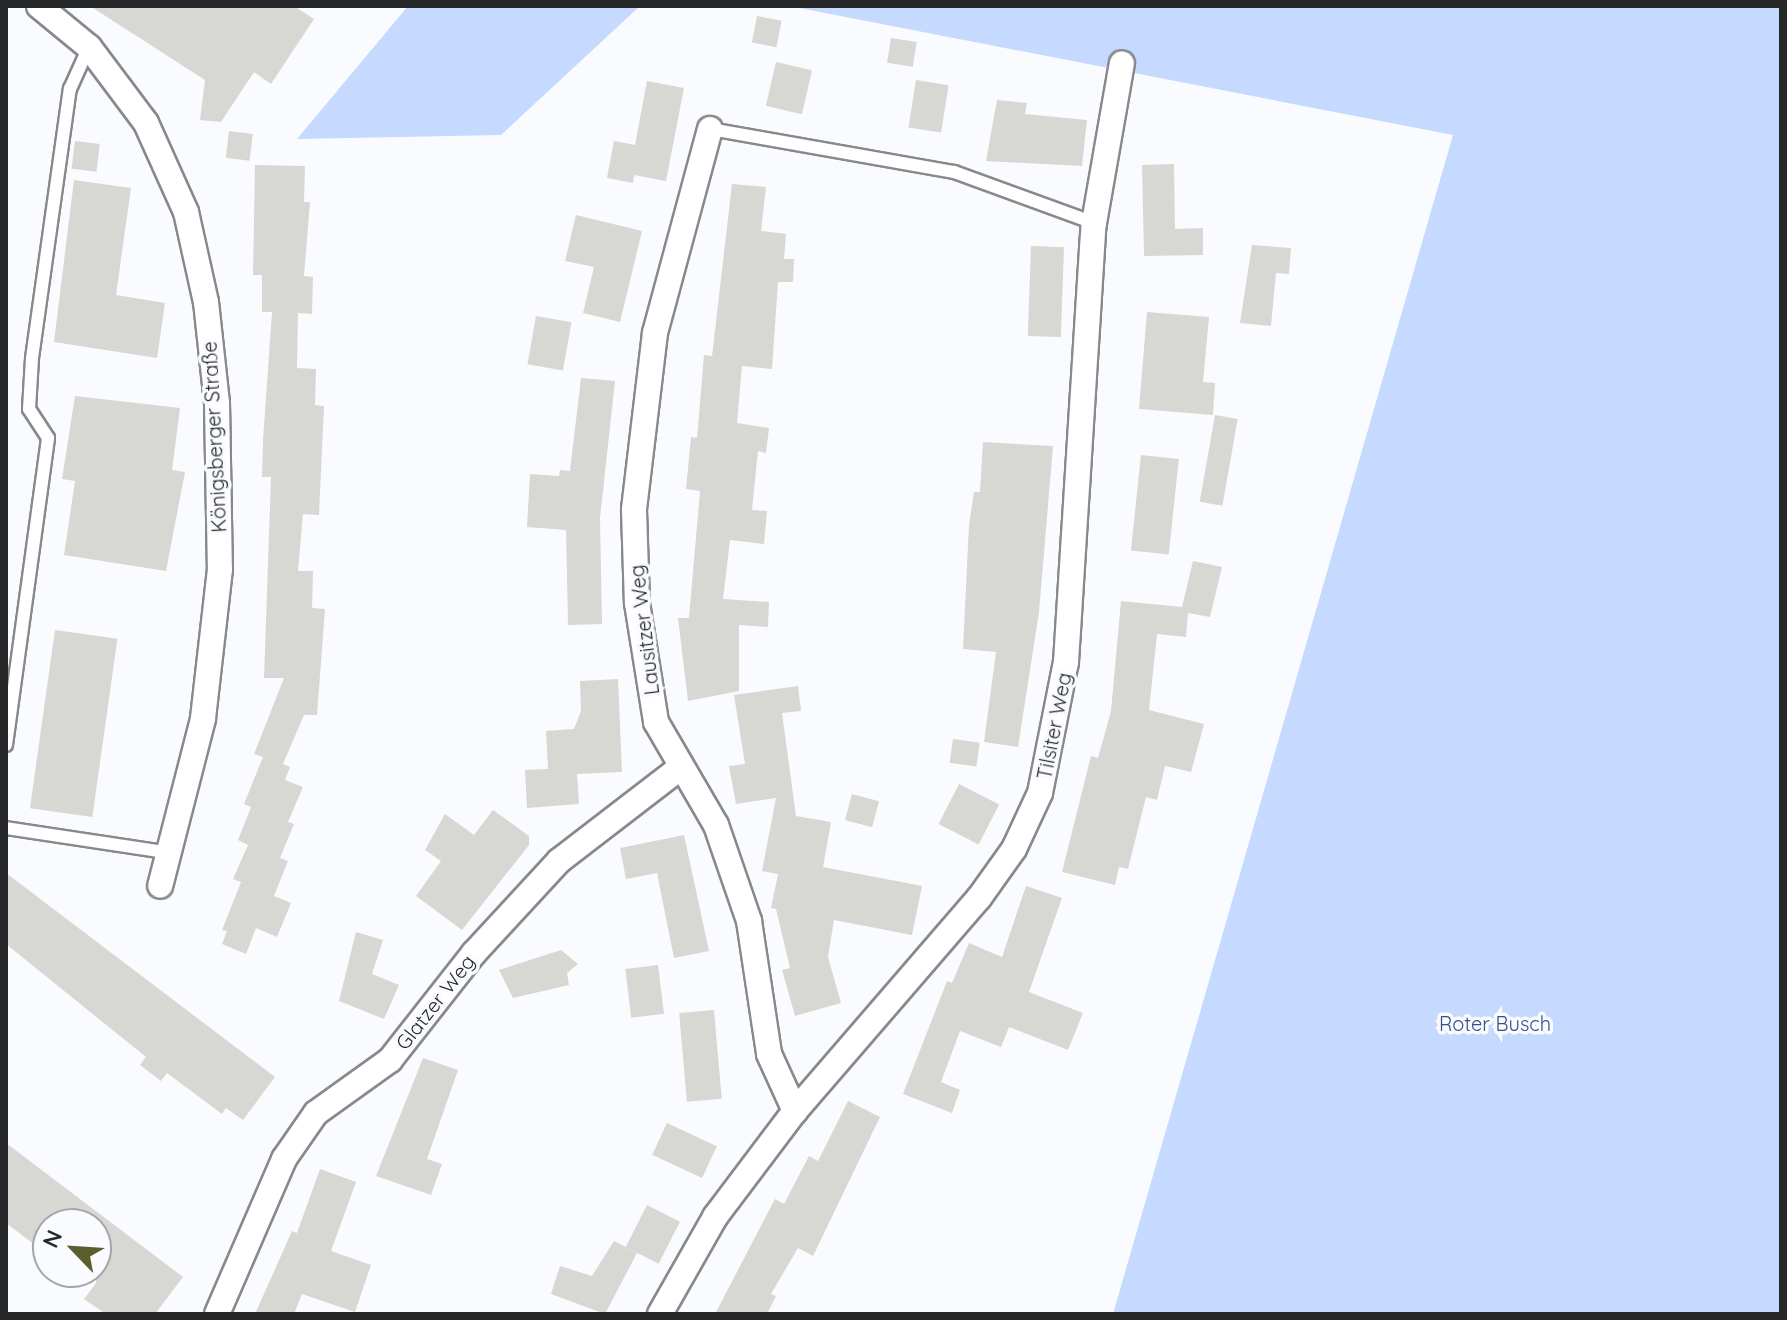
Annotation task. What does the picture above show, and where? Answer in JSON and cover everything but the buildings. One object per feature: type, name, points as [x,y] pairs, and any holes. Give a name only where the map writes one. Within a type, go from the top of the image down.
[{"type":"street","name":"Königsberger Straße","points":[[39,6],[89,47],[146,123],[186,212],[206,302],[217,403],[220,569],[203,719],[171,853],[160,886]]},
{"type":"street","name":"Tilsiter Weg","points":[[660,1314],[715,1217],[795,1111],[979,898],[1014,849],[1040,793],[1066,662],[1094,223],[1122,63]]},
{"type":"street","name":"Lausitzer Weg","points":[[710,129],[655,333],[634,510],[637,603],[656,722],[716,825],[749,921],[769,1054],[795,1111]]},
{"type":"street","name":"Glatzer Weg","points":[[217,1314],[284,1159],[316,1113],[390,1060],[474,953],[559,861],[681,767]]},
{"type":"lane","points":[[6,745],[48,438],[29,409],[32,358],[70,89],[89,47]]},
{"type":"lane","points":[[710,129],[954,172],[1094,223]]},
{"type":"lane","points":[[6,828],[171,853]]},
{"type":"green space","points":[[408,6],[640,6],[501,135],[297,139]]},
{"type":"green space","name":"Roter Busch","points":[[789,6],[1781,6],[1781,1314],[1113,1314],[1453,135]]}]
